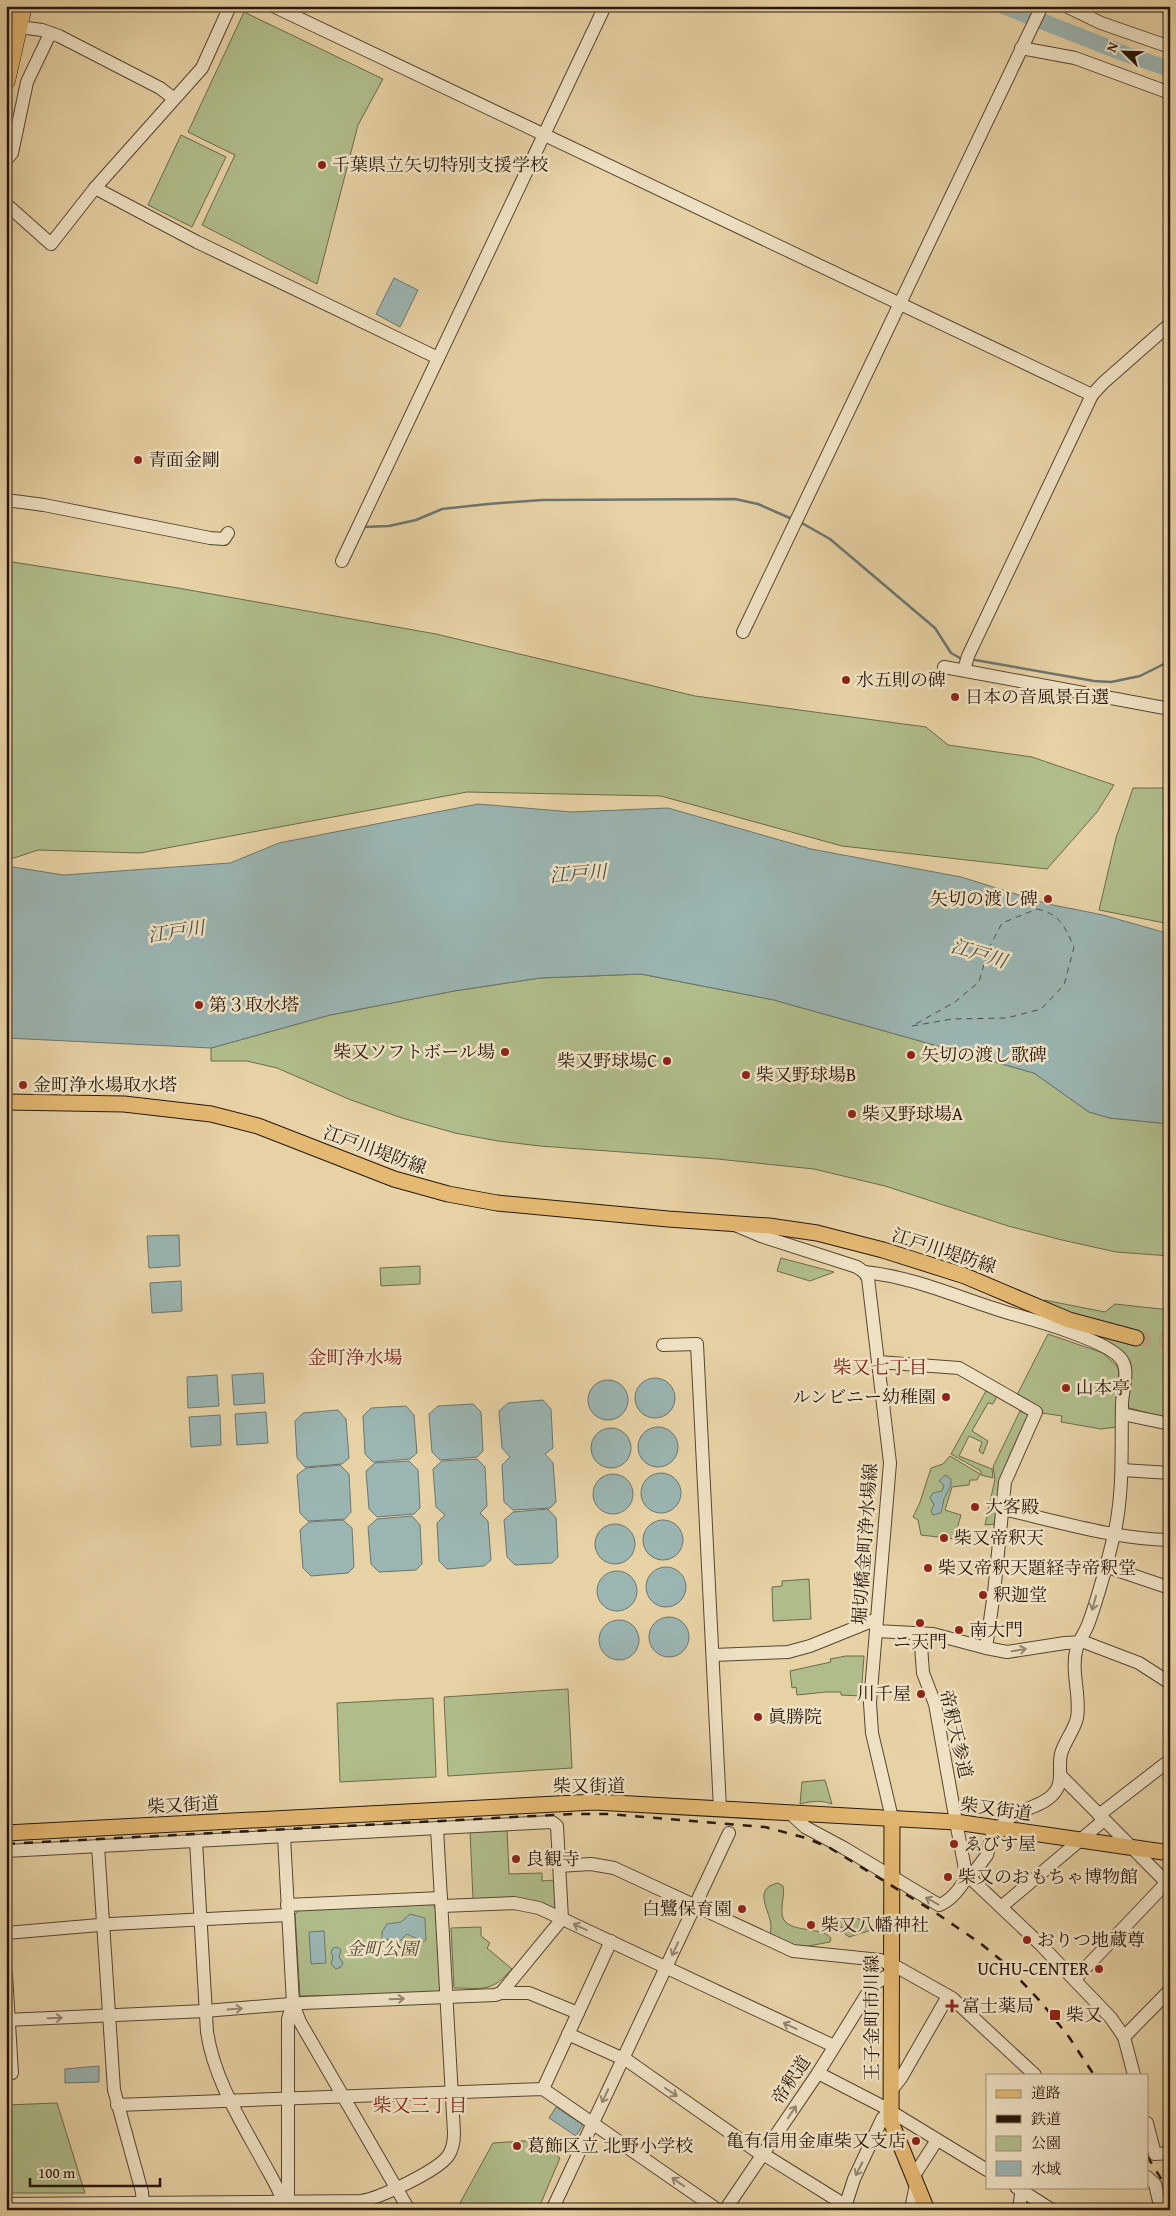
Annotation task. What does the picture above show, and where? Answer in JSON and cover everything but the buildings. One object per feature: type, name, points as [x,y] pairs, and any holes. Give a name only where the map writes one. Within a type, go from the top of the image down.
[{"type":"highway","points":[[6,81],[13,22],[8,6]]},
{"type":"highway","points":[[13,22],[23,6]]},
{"type":"main road","name":"江戸川堤防線","points":[[6,1102],[124,1104],[211,1114],[258,1126],[394,1179],[448,1194],[537,1208],[801,1230],[883,1250],[973,1279],[1069,1320],[1136,1338]]},
{"type":"main road","name":"柴又街道","points":[[6,1833],[583,1803],[956,1822],[1170,1853]]},
{"type":"main road","name":"王子金町市川線","points":[[892,1818],[890,2111],[893,2131],[928,2210]]},
{"type":"street","points":[[6,204],[51,244],[95,188],[173,98],[191,82],[202,68],[230,6]]},
{"type":"street","points":[[273,6],[1092,395]]},
{"type":"street","points":[[342,561],[605,6]]},
{"type":"street","points":[[743,632],[1042,6]]},
{"type":"street","points":[[1066,6],[1101,23],[1170,46]]},
{"type":"street","points":[[13,22],[59,36],[160,88],[173,98]]},
{"type":"street","points":[[6,160],[12,154],[28,82],[48,38]]},
{"type":"street","points":[[1023,44],[1075,58],[1170,93]]},
{"type":"street","points":[[95,188],[196,242],[438,358]]},
{"type":"street","points":[[964,670],[968,656],[1092,395],[1103,382],[1170,324]]},
{"type":"street","points":[[6,500],[44,505],[215,538],[224,539],[228,533]]},
{"type":"street","points":[[944,667],[1170,709]]},
{"type":"street","name":"江戸川堤防線","points":[[734,1224],[761,1236],[858,1267],[864,1272],[880,1273],[932,1286],[1012,1314],[1048,1323],[1112,1350],[1123,1361],[1125,1371],[1122,1392],[1122,1470],[1114,1533],[1089,1622],[1080,1642],[1074,1668],[1076,1720],[1061,1753],[1060,1783],[1050,1797],[1012,1816],[997,1828]]},
{"type":"street","name":"堀切橋金町浄水場線","points":[[864,1272],[868,1278],[890,1463],[870,1692],[870,1718],[892,1818]]},
{"type":"street","points":[[663,1345],[697,1344],[720,1809]]},
{"type":"street","points":[[878,1362],[959,1368],[1036,1412],[1005,1482],[994,1593],[986,1648]]},
{"type":"street","points":[[1122,1414],[1170,1424]]},
{"type":"street","points":[[1122,1470],[1170,1473]]},
{"type":"street","points":[[1002,1509],[1150,1540],[1170,1540]]},
{"type":"street","points":[[1105,1566],[1170,1588]]},
{"type":"street","points":[[713,1655],[788,1652],[876,1625],[949,1637],[1007,1652],[1080,1642],[1139,1664],[1170,1683]]},
{"type":"street","name":"帝釈天参道","points":[[920,1632],[923,1673],[935,1704],[967,1875]]},
{"type":"street","points":[[1001,1907],[1081,1840],[1102,1817],[1170,1760]]},
{"type":"street","points":[[1060,1775],[1130,1847],[1169,1882],[1075,1979]]},
{"type":"street","points":[[790,1813],[805,1827],[939,1905],[944,1904],[961,1886],[967,1875],[987,1855],[997,1828]]},
{"type":"street","points":[[6,1851],[196,1843],[284,1836],[552,1822],[557,1826],[562,1919],[501,1993]]},
{"type":"street","points":[[6,2204],[144,2207],[286,2206],[361,2201],[380,2196],[436,2166],[449,2154],[454,2141],[438,1828]]},
{"type":"street","points":[[552,2210],[729,1833]]},
{"type":"street","points":[[284,1836],[293,2004],[300,2022],[409,2210]]},
{"type":"street","points":[[196,1843],[206,2010],[212,2058],[230,2101],[286,2206]]},
{"type":"street","points":[[98,1846],[117,2105],[142,2192],[144,2207]]},
{"type":"street","points":[[559,1866],[591,1864],[614,1868],[793,1952],[880,1960],[891,1971],[948,1996],[1034,2074]]},
{"type":"street","points":[[967,1875],[1075,1979],[1111,2018],[1124,2037],[1134,2074]]},
{"type":"street","points":[[6,1933],[200,1920],[287,1910],[442,1902],[514,1903],[539,1908],[834,2046]]},
{"type":"street","points":[[543,2089],[611,1941]]},
{"type":"street","name":"帝釈道","points":[[725,2210],[818,2073],[872,1986],[891,1971]]},
{"type":"street","points":[[6,1974],[12,2073]]},
{"type":"street","points":[[1124,2037],[1170,1990]]},
{"type":"street","points":[[8,2020],[109,2016],[501,1993],[529,1993],[578,2013]]},
{"type":"street","points":[[890,2092],[901,2078],[948,1996]]},
{"type":"street","points":[[286,2206],[288,2019],[293,2004]]},
{"type":"street","points":[[568,2034],[623,2059],[762,2155],[845,2207],[854,2179],[882,2119],[890,2111]]},
{"type":"street","points":[[818,2073],[890,2111],[986,2169]]},
{"type":"street","points":[[117,2105],[543,2089],[594,2122],[718,2210]]},
{"type":"street","points":[[1148,2127],[1155,2154],[1148,2172]]},
{"type":"street","points":[[911,2210],[914,2178],[937,2140]]},
{"type":"street","points":[[1155,2154],[1170,2153]]},
{"type":"street","points":[[1148,2176],[1155,2184],[1161,2210]]},
{"type":"street","points":[[1019,2188],[1019,2210]]},
{"type":"street","points":[[1019,2188],[1052,2210]]},
{"type":"green space","points":[[244,12],[383,79],[358,125],[317,284],[202,225],[235,155],[188,132]]},
{"type":"green space","points":[[181,135],[226,157],[192,227],[148,205]]},
{"type":"green space","points":[[6,561],[178,588],[436,634],[695,696],[926,727],[948,745],[1032,757],[1114,785],[1097,812],[1047,869],[842,846],[661,796],[467,792],[140,853],[38,850],[14,858],[6,856]]},
{"type":"green space","points":[[1133,788],[1170,788],[1170,924],[1099,910],[1116,838]]},
{"type":"green space","points":[[641,974],[774,1000],[1034,1073],[1089,1112],[1110,1118],[1170,1124],[1170,1256],[1116,1252],[1062,1240],[1008,1226],[885,1186],[814,1169],[717,1159],[540,1146],[455,1133],[402,1118],[351,1100],[277,1068],[247,1061],[211,1061],[211,1048],[330,1015],[454,991],[540,978]]},
{"type":"green space","points":[[781,1258],[834,1272],[810,1281],[777,1271]]},
{"type":"green space","points":[[420,1266],[420,1284],[381,1286],[380,1268]]},
{"type":"green space","points":[[1044,1300],[1105,1312],[1115,1304],[1170,1310],[1170,1419],[1126,1407],[1131,1371],[1130,1363],[1127,1356],[1120,1350],[1096,1336],[1138,1344],[1106,1325],[1043,1304]]},
{"type":"green space","points":[[1048,1334],[1103,1353],[1121,1370],[1117,1392],[1117,1427],[1101,1429],[1061,1422],[1062,1416],[1042,1413],[1041,1410],[1016,1397]]},
{"type":"green space","points":[[986,1391],[997,1396],[993,1404],[988,1403],[972,1431],[988,1441],[983,1454],[979,1451],[982,1442],[969,1436],[959,1456],[992,1469],[993,1478],[981,1475],[981,1471],[951,1454]]},
{"type":"green space","points":[[1020,1411],[1029,1415],[996,1524],[985,1525],[995,1479],[993,1467]]},
{"type":"green space","points":[[950,1456],[980,1474],[977,1480],[970,1480],[969,1485],[952,1487],[945,1510],[961,1515],[954,1539],[921,1535],[918,1520],[913,1517],[931,1468],[943,1464]]},
{"type":"green space","points":[[809,1579],[811,1619],[773,1621],[772,1587],[782,1586],[782,1581]]},
{"type":"green space","points":[[846,1656],[864,1656],[861,1696],[841,1695],[841,1692],[797,1695],[796,1687],[792,1688],[790,1671],[831,1662],[830,1659]]},
{"type":"green space","points":[[568,1689],[572,1768],[448,1776],[444,1697]]},
{"type":"green space","points":[[433,1698],[436,1777],[340,1782],[337,1703]]},
{"type":"green space","points":[[825,1780],[832,1804],[816,1801],[800,1804],[802,1782]]},
{"type":"green space","points":[[507,1829],[509,1874],[542,1873],[542,1881],[556,1880],[557,1907],[554,1908],[514,1898],[473,1899],[470,1831]]},
{"type":"green space","points":[[778,1883],[783,1886],[782,1913],[784,1920],[795,1927],[826,1934],[831,1938],[830,1942],[797,1948],[771,1935],[764,1895],[770,1886]]},
{"type":"green space","name":"金町公園","points":[[430,1901],[438,1911],[441,1988],[437,1994],[300,1996],[295,1914],[302,1908]]},
{"type":"green space","points":[[852,1916],[878,1928],[849,1937],[844,1933],[844,1928],[835,1926],[830,1921],[831,1919]]},
{"type":"green space","points":[[481,1927],[481,1936],[490,1943],[487,1948],[512,1969],[505,1977],[486,1988],[454,1988],[451,1928]]},
{"type":"green space","points":[[57,2103],[85,2193],[6,2193],[6,2105]]},
{"type":"green space","points":[[538,2140],[560,2158],[538,2210],[463,2210],[460,2203],[493,2143]]},
{"type":"water","points":[[394,278],[418,290],[400,327],[376,314]]},
{"type":"water","name":"江戸川","points":[[478,804],[572,812],[668,808],[811,849],[961,877],[1048,904],[1103,915],[1170,934],[1170,1124],[1110,1118],[1089,1112],[1034,1073],[774,1000],[641,974],[540,978],[454,991],[330,1015],[211,1048],[6,1038],[6,866],[64,875],[230,863],[279,843]]},
{"type":"water","points":[[179,1235],[180,1266],[149,1268],[147,1236]]},
{"type":"water","points":[[181,1281],[182,1311],[152,1313],[150,1283]]},
{"type":"water","points":[[263,1373],[265,1403],[234,1405],[232,1375]]},
{"type":"water","points":[[217,1375],[219,1406],[188,1408],[187,1377]]},
{"type":"water","points":[[651,1378],[659,1378],[666,1381],[672,1387],[675,1398],[672,1409],[666,1415],[659,1418],[651,1418],[644,1415],[638,1409],[635,1402],[635,1394],[638,1387],[644,1381]]},
{"type":"water","points":[[604,1380],[612,1380],[619,1383],[625,1389],[628,1400],[625,1411],[619,1417],[612,1420],[604,1420],[597,1417],[591,1411],[588,1404],[588,1396],[591,1389],[597,1383]]},
{"type":"water","points":[[543,1400],[551,1409],[553,1448],[545,1454],[553,1463],[556,1502],[550,1508],[513,1510],[504,1502],[502,1465],[510,1457],[502,1448],[499,1411],[508,1403]]},
{"type":"water","points":[[473,1404],[481,1412],[483,1451],[477,1457],[440,1460],[432,1452],[429,1414],[438,1406]]},
{"type":"water","points":[[406,1406],[414,1415],[417,1453],[410,1459],[373,1462],[365,1454],[363,1416],[371,1408]]},
{"type":"water","points":[[338,1410],[346,1419],[349,1458],[342,1464],[305,1467],[297,1458],[295,1421],[303,1413]]},
{"type":"water","points":[[266,1412],[268,1443],[237,1445],[235,1414]]},
{"type":"water","points":[[220,1415],[221,1445],[191,1447],[189,1417]]},
{"type":"water","points":[[654,1427],[662,1427],[669,1430],[675,1436],[678,1447],[675,1458],[669,1464],[662,1467],[654,1467],[647,1464],[641,1458],[638,1451],[638,1443],[641,1436],[647,1430]]},
{"type":"water","points":[[607,1428],[615,1428],[622,1431],[628,1437],[631,1448],[628,1459],[622,1465],[615,1468],[607,1468],[600,1465],[594,1459],[591,1452],[591,1444],[594,1437],[600,1431]]},
{"type":"water","points":[[477,1459],[485,1467],[487,1506],[480,1513],[488,1521],[491,1560],[484,1566],[447,1569],[439,1561],[437,1523],[445,1515],[436,1507],[433,1469],[442,1461]]},
{"type":"water","points":[[409,1461],[418,1470],[420,1508],[414,1514],[377,1517],[369,1509],[366,1471],[375,1463]]},
{"type":"water","points":[[340,1465],[349,1474],[351,1512],[345,1519],[308,1521],[300,1513],[297,1475],[306,1468]]},
{"type":"water","points":[[657,1473],[665,1473],[672,1476],[678,1482],[681,1493],[678,1504],[672,1510],[665,1513],[657,1513],[650,1510],[644,1504],[641,1497],[641,1489],[644,1482],[650,1476]]},
{"type":"water","points":[[609,1474],[617,1474],[624,1477],[630,1483],[633,1494],[630,1505],[624,1511],[617,1514],[609,1514],[602,1511],[596,1505],[593,1498],[593,1490],[596,1483],[602,1477]]},
{"type":"water","points":[[945,1475],[951,1479],[951,1485],[944,1499],[941,1513],[933,1515],[931,1511],[934,1505],[930,1498],[933,1493],[942,1491],[944,1485],[939,1481]]},
{"type":"water","points":[[548,1509],[556,1518],[558,1557],[552,1563],[515,1565],[507,1557],[504,1520],[513,1512]]},
{"type":"water","points":[[412,1516],[420,1525],[422,1564],[416,1570],[379,1572],[371,1564],[368,1527],[377,1519]]},
{"type":"water","points":[[343,1520],[352,1528],[354,1567],[348,1573],[311,1576],[303,1568],[300,1530],[309,1522]]},
{"type":"water","points":[[659,1520],[667,1520],[674,1523],[680,1529],[683,1540],[680,1551],[674,1557],[667,1560],[659,1560],[652,1557],[646,1551],[643,1544],[643,1536],[646,1529],[652,1523]]},
{"type":"water","points":[[611,1524],[619,1524],[626,1527],[632,1533],[635,1544],[632,1555],[626,1561],[619,1564],[611,1564],[604,1561],[598,1555],[595,1548],[595,1540],[598,1533],[604,1527]]},
{"type":"water","points":[[662,1567],[670,1567],[677,1570],[683,1576],[686,1587],[683,1598],[677,1604],[670,1607],[662,1607],[655,1604],[649,1598],[646,1591],[646,1583],[649,1576],[655,1570]]},
{"type":"water","points":[[613,1571],[621,1571],[628,1574],[634,1580],[637,1591],[634,1602],[628,1608],[621,1611],[613,1611],[606,1608],[600,1602],[597,1595],[597,1587],[600,1580],[606,1574]]},
{"type":"water","points":[[665,1617],[673,1617],[680,1620],[686,1626],[689,1637],[686,1648],[680,1654],[673,1657],[665,1657],[658,1654],[652,1648],[649,1641],[649,1633],[652,1626],[658,1620]]},
{"type":"water","points":[[615,1620],[623,1620],[630,1623],[636,1629],[639,1640],[636,1651],[630,1657],[623,1660],[615,1660],[608,1657],[602,1651],[599,1644],[599,1636],[602,1629],[608,1623]]},
{"type":"water","points":[[410,1914],[425,1918],[426,1940],[423,1942],[407,1934],[400,1941],[382,1939],[382,1932],[387,1924],[401,1922]]},
{"type":"water","points":[[324,1931],[326,1963],[311,1964],[309,1932]]},
{"type":"water","points":[[337,1947],[341,1950],[339,1957],[343,1963],[341,1967],[336,1969],[331,1964],[333,1957],[331,1952],[333,1948]]},
{"type":"water","points":[[99,2066],[99,2082],[65,2083],[65,2069]]},
{"type":"water","points":[[556,2107],[583,2125],[576,2136],[549,2118]]},
{"type":"waterway","points":[[1003,6],[1128,55],[1170,69]]},
{"type":"waterway","points":[[363,527],[389,526],[416,520],[442,509],[542,500],[735,499],[758,504],[792,519]]},
{"type":"waterway","points":[[800,522],[830,539],[935,628],[951,653],[960,658]]},
{"type":"waterway","points":[[975,660],[1094,681],[1111,682],[1140,676],[1170,661]]},
{"type":"ferry route","points":[[1037,909],[1051,914],[1061,922],[1074,947],[1064,985],[1041,1009],[1007,1018],[952,1019],[912,1026],[955,1002],[979,982],[988,950],[1002,923],[1037,909]]},
{"type":"tunnel","points":[[1136,1338],[1170,1342]]},
{"type":"railway","points":[[6,1844],[572,1814],[607,1814],[765,1827],[806,1838],[830,1848],[933,1911],[980,1943],[1002,1961],[1041,2002],[1069,2037],[1093,2074]]},
{"type":"railway","points":[[1148,2158],[1170,2193]]},
{"type":"place","name":"千葉県立矢切特別支援学校","points":[[322,165]]},
{"type":"place","name":"青面金剛","points":[[138,460]]},
{"type":"place","name":"水五則の碑","points":[[846,680]]},
{"type":"place","name":"日本の音風景百選","points":[[955,697]]},
{"type":"place","name":"矢切の渡し碑","points":[[1048,899]]},
{"type":"place","name":"第３取水塔","points":[[199,1005]]},
{"type":"place","name":"柴又ソフトボール場","points":[[505,1052]]},
{"type":"place","name":"矢切の渡し歌碑","points":[[911,1055]]},
{"type":"place","name":"柴又野球場C","points":[[667,1061]]},
{"type":"place","name":"柴又野球場B","points":[[746,1075]]},
{"type":"place","name":"金町浄水場取水塔","points":[[23,1085]]},
{"type":"place","name":"柴又野球場A","points":[[852,1114]]},
{"type":"place","name":"山本亭","points":[[1066,1388]]},
{"type":"place","name":"ルンビニー幼稚園","points":[[946,1397]]},
{"type":"place","name":"大客殿","points":[[975,1507]]},
{"type":"place","name":"柴又帝釈天","points":[[944,1538]]},
{"type":"place","name":"柴又帝釈天題経寺帝釈堂","points":[[928,1568]]},
{"type":"place","name":"釈迦堂","points":[[983,1595]]},
{"type":"place","name":"ニ天門","points":[[920,1623]]},
{"type":"place","name":"南大門","points":[[959,1630]]},
{"type":"place","name":"川千屋","points":[[921,1694]]},
{"type":"place","name":"眞勝院","points":[[758,1717]]},
{"type":"place","name":"ゑびす屋","points":[[954,1844]]},
{"type":"place","name":"良観寺","points":[[516,1859]]},
{"type":"place","name":"柴又のおもちゃ博物館","points":[[948,1877]]},
{"type":"place","name":"白鷺保育園","points":[[742,1909]]},
{"type":"place","name":"柴又八幡神社","points":[[811,1925]]},
{"type":"place","name":"おりつ地蔵尊","points":[[1027,1940]]},
{"type":"place","name":"UCHU-CENTER","points":[[1099,1969]]},
{"type":"place","name":"富士薬局","points":[[952,2006]]},
{"type":"place","name":"柴又","points":[[1055,2015]]},
{"type":"place","name":"亀有信用金庫柴又支店","points":[[916,2141]]},
{"type":"place","name":"葛飾区立 北野小学校","points":[[517,2146]]},
{"type":"district","name":"金町浄水場","points":[[355,1357]]},
{"type":"district","name":"柴又七丁目","points":[[880,1367]]},
{"type":"district","name":"柴又三丁目","points":[[420,2105]]}]
